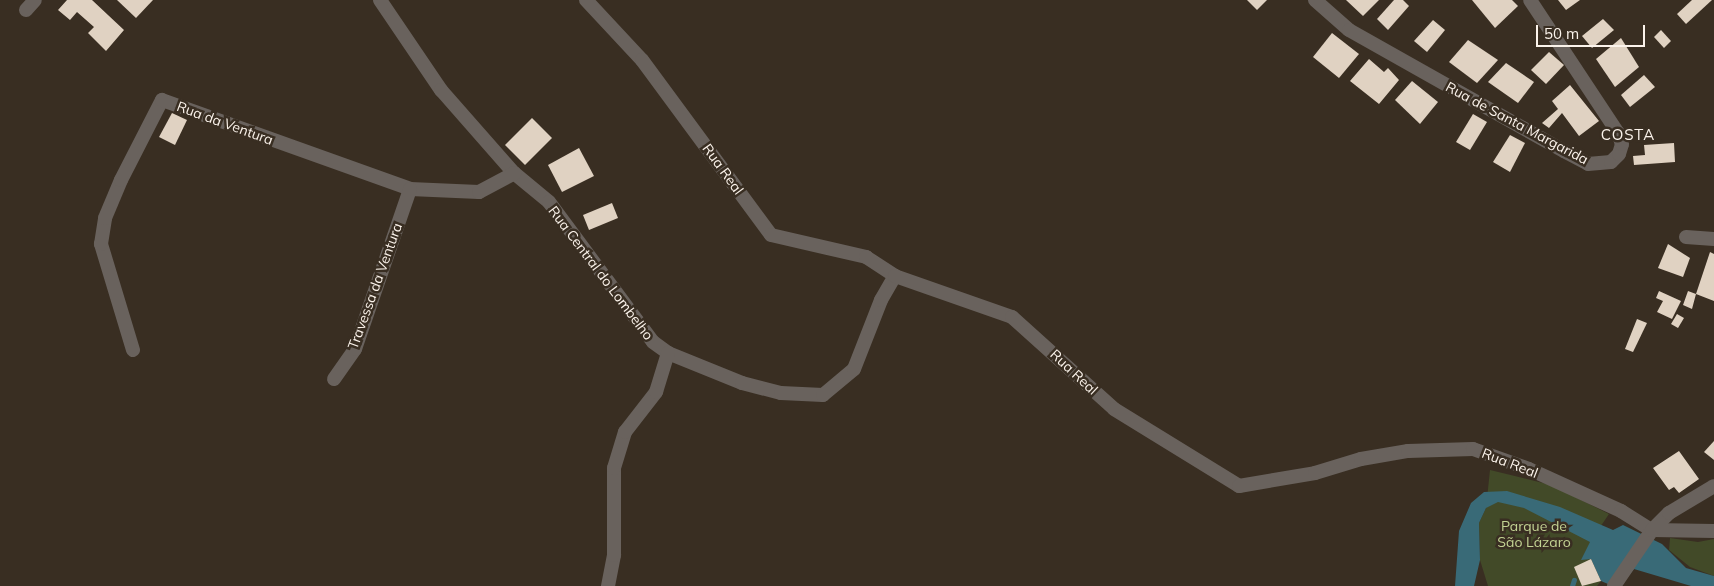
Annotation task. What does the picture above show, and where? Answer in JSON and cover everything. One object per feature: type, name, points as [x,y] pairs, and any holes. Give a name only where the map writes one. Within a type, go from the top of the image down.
[{"type":"street","name":"Rua Central do Lombelho","points":[[380,0],[442,90],[514,173],[549,202],[653,342],[668,352],[742,383],[781,393],[824,395],[854,369],[881,300],[895,276]]},
{"type":"street","name":"Rua Real","points":[[586,0],[642,60],[772,235],[866,257],[895,276],[1012,317],[1114,409],[1238,486],[1408,451],[1473,449],[1529,469],[1650,533]]},
{"type":"street","name":"Rua de Santa Margarida","points":[[1315,0],[1349,30],[1564,151],[1588,164],[1611,162],[1619,154],[1622,144],[1618,133],[1530,0]]},
{"type":"street","name":"Rua da Ventura","points":[[133,350],[101,244],[105,218],[162,100],[410,189],[479,192],[514,173]]},
{"type":"street","name":"Travessa da Ventura","points":[[334,379],[355,349],[410,189]]},
{"type":"street","points":[[1686,236],[1714,239]]},
{"type":"street","points":[[608,586],[614,555],[614,468],[625,432],[656,392],[668,352]]},
{"type":"street","points":[[1614,586],[1650,533],[1683,504],[1714,486]]},
{"type":"street","points":[[1650,533],[1714,531]]},
{"type":"green space","name":"Parque de São Lázaro","points":[[1490,470],[1551,485],[1609,514],[1590,542],[1591,559],[1601,581],[1597,586],[1488,586],[1480,560],[1479,523],[1486,508]]},
{"type":"green space","points":[[1670,538],[1698,542],[1714,539],[1714,576],[1690,567],[1669,550]]},
{"type":"water","points":[[1507,491],[1560,507],[1613,530],[1623,525],[1662,544],[1686,568],[1714,576],[1714,586],[1691,586],[1634,569],[1621,585],[1608,584],[1601,581],[1591,559],[1581,560],[1590,542],[1524,508],[1498,502],[1486,508],[1479,523],[1480,560],[1474,586],[1455,586],[1459,531],[1471,503],[1484,492]]},
{"type":"building","points":[[67,0],[92,0],[124,30],[106,51],[88,33],[94,27],[77,12],[70,20],[58,10]]},
{"type":"building","points":[[117,0],[153,0],[136,18]]},
{"type":"building","points":[[1247,0],[1267,0],[1257,10]]},
{"type":"building","points":[[1346,0],[1379,0],[1363,16]]},
{"type":"building","points":[[1394,0],[1403,0],[1409,6],[1388,30],[1377,19]]},
{"type":"building","points":[[1472,0],[1512,0],[1518,6],[1495,28]]},
{"type":"building","points":[[1558,0],[1580,0],[1566,10]]},
{"type":"building","points":[[1692,0],[1712,0],[1686,24],[1677,14]]},
{"type":"building","points":[[1603,19],[1614,30],[1592,48],[1582,36]]},
{"type":"building","points":[[1433,20],[1445,30],[1427,52],[1414,41]]},
{"type":"building","points":[[1661,30],[1671,41],[1664,48],[1654,37]]},
{"type":"building","points":[[1332,33],[1359,54],[1339,78],[1313,57]]},
{"type":"building","points":[[1621,38],[1639,67],[1615,87],[1596,59]]},
{"type":"building","points":[[1468,40],[1498,60],[1477,83],[1449,62]]},
{"type":"building","points":[[1549,52],[1564,65],[1546,84],[1531,70]]},
{"type":"building","points":[[1369,59],[1384,72],[1388,68],[1399,80],[1379,104],[1350,81]]},
{"type":"building","points":[[1506,63],[1534,82],[1518,103],[1488,82]]},
{"type":"building","points":[[1644,75],[1655,87],[1630,107],[1621,95]]},
{"type":"building","points":[[1412,81],[1438,102],[1420,124],[1395,100]]},
{"type":"building","points":[[1570,85],[1599,121],[1579,136],[1562,113],[1549,128],[1542,123],[1558,109],[1552,101]]},
{"type":"building","points":[[172,113],[187,120],[175,145],[159,137]]},
{"type":"building","points":[[1473,114],[1487,122],[1470,150],[1456,142]]},
{"type":"building","points":[[532,118],[552,138],[525,165],[505,145]]},
{"type":"building","points":[[1510,135],[1525,143],[1510,172],[1493,162]]},
{"type":"building","points":[[1674,143],[1675,162],[1634,165],[1633,156],[1645,155],[1644,145]]},
{"type":"building","points":[[579,148],[594,176],[562,192],[548,165]]},
{"type":"building","points":[[612,203],[618,218],[589,230],[583,215]]},
{"type":"building","points":[[1668,244],[1690,258],[1683,277],[1658,268]]},
{"type":"building","points":[[1710,252],[1714,254],[1714,301],[1696,294]]},
{"type":"building","points":[[1659,291],[1681,301],[1672,319],[1657,312],[1663,301],[1656,298]]},
{"type":"building","points":[[1688,291],[1696,294],[1692,309],[1683,305]]},
{"type":"building","points":[[1677,314],[1684,318],[1678,328],[1671,324]]},
{"type":"building","points":[[1637,319],[1647,323],[1633,352],[1625,349]]},
{"type":"building","points":[[1714,441],[1714,460],[1704,452]]},
{"type":"building","points":[[1679,451],[1699,479],[1679,493],[1674,487],[1669,490],[1653,468]]},
{"type":"building","points":[[1591,559],[1601,581],[1582,586],[1574,567]]},
{"type":"waterway","points":[[1572,586],[1574,580]]},
{"type":"district","name":"COSTA","points":[[1628,135]]}]
